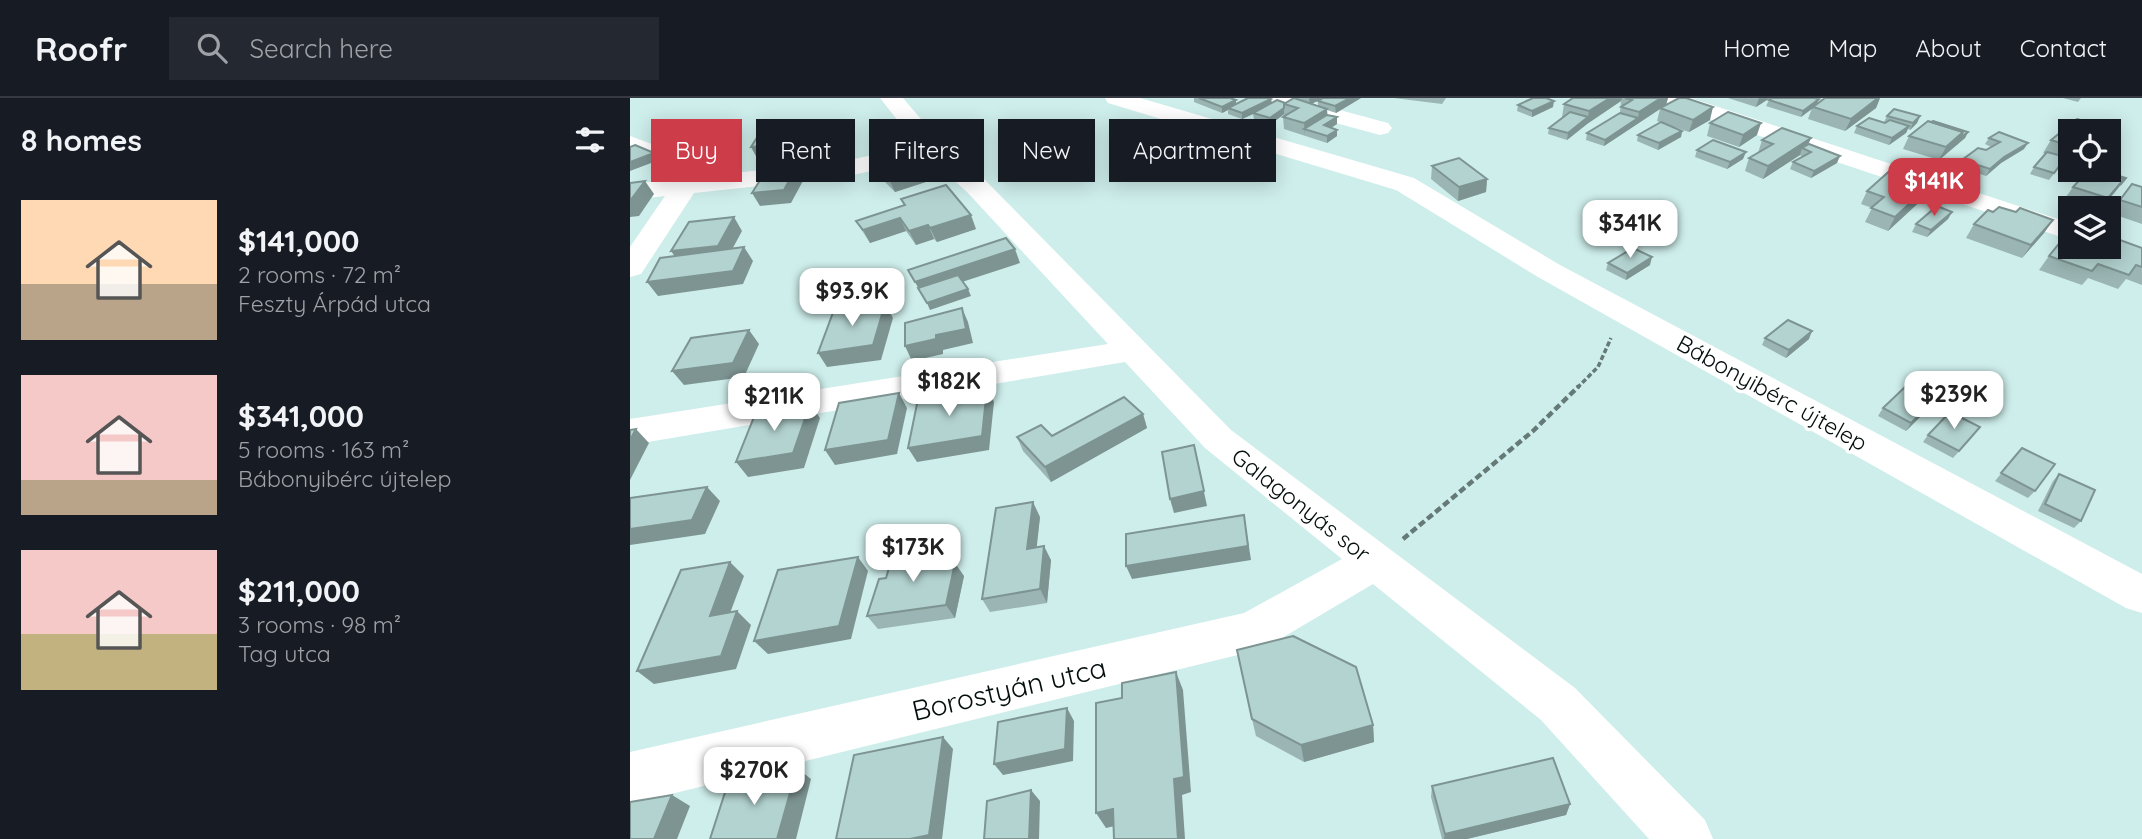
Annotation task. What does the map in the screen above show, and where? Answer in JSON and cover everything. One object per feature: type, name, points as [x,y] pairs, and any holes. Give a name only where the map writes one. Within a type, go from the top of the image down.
[{"type":"street","name":"Galagonyás sor","points":[[891,98],[908,119]]},
{"type":"street","points":[[1116,98],[1405,184]]},
{"type":"street","points":[[1270,98],[1382,118],[1381,146],[1405,184]]},
{"type":"street","points":[[1669,98],[2058,228]]},
{"type":"street","points":[[630,143],[705,172],[685,186],[630,268]]},
{"type":"street","points":[[630,192],[844,169],[869,164]]},
{"type":"street","name":"Galagonyás sor","points":[[971,182],[1218,439],[1558,704],[1686,839]]},
{"type":"street","name":"Bábonyibérc újtelep","points":[[1405,184],[1549,271],[2142,595]]},
{"type":"street","points":[[630,432],[1133,350]]},
{"type":"street","name":"Borostyán utca","points":[[630,778],[1254,631],[1374,562]]},
{"type":"path","points":[[1374,562],[1533,431],[1598,367],[1624,312]]},
{"type":"building","points":[[1199,98],[1230,98],[1236,100],[1222,107]]},
{"type":"building","points":[[1248,98],[1271,99],[1242,113],[1228,108]]},
{"type":"building","points":[[1294,98],[1327,109],[1304,123],[1283,117],[1298,108],[1284,104]]},
{"type":"building","points":[[1323,98],[1350,98],[1335,106],[1318,101]]},
{"type":"building","points":[[1533,98],[1554,101],[1532,111],[1518,105]]},
{"type":"building","points":[[1573,98],[1610,98],[1589,111],[1564,104]]},
{"type":"building","points":[[1625,98],[1661,98],[1639,112],[1621,107],[1632,100]]},
{"type":"building","points":[[1679,98],[1713,107],[1693,120],[1660,108]]},
{"type":"building","points":[[1825,98],[1878,98],[1851,119],[1813,107]]},
{"type":"building","points":[[1819,99],[1803,111],[1769,100]]},
{"type":"building","points":[[1277,100],[1285,103],[1284,108],[1270,118],[1253,113]]},
{"type":"building","points":[[1894,109],[1920,116],[1913,123],[1887,116]]},
{"type":"building","points":[[1570,112],[1588,117],[1568,133],[1549,128]]},
{"type":"building","points":[[1728,112],[1761,123],[1743,135],[1710,123]]},
{"type":"building","points":[[1620,113],[1638,118],[1605,140],[1587,133]]},
{"type":"building","points":[[1327,115],[1337,117],[1324,125],[1337,130],[1327,136],[1304,129]]},
{"type":"building","points":[[1869,118],[1885,123],[1890,120],[1909,126],[1892,138],[1857,126]]},
{"type":"building","points":[[1928,121],[1963,132],[1946,147],[1909,136]]},
{"type":"building","points":[[1661,122],[1682,131],[1659,143],[1638,135]]},
{"type":"building","points":[[1931,122],[1968,132],[1960,138],[1963,132]]},
{"type":"building","points":[[1782,128],[1811,138],[1768,166],[1749,158],[1773,144],[1762,140]]},
{"type":"building","points":[[1999,132],[2028,143],[1990,169],[1962,160],[1978,148],[1986,150],[2000,142],[1989,138]]},
{"type":"building","points":[[1713,140],[1746,152],[1730,162],[1697,150]]},
{"type":"building","points":[[1809,144],[1840,156],[1814,171],[1793,162],[1811,152],[1802,148]]},
{"type":"building","points":[[635,145],[651,154],[630,162],[630,147]]},
{"type":"building","points":[[2047,152],[2058,155],[2058,168],[2054,173],[2034,167]]},
{"type":"building","points":[[1459,158],[1487,179],[1459,187],[1432,166]]},
{"type":"building","points":[[1894,167],[1935,180],[1895,217],[1871,208],[1884,197],[1867,191]]},
{"type":"building","points":[[2121,178],[2124,179],[2110,196],[2073,187],[2078,182],[2121,182]]},
{"type":"building","points":[[645,181],[630,201],[630,183]]},
{"type":"building","points":[[759,182],[788,182],[784,190],[752,193]]},
{"type":"building","points":[[2132,184],[2142,187],[2142,207],[2121,199]]},
{"type":"building","points":[[946,185],[971,215],[930,228],[928,225],[909,231],[900,218],[863,230],[856,221],[905,205],[901,199]]},
{"type":"building","points":[[1937,206],[1952,212],[1931,230],[1916,224]]},
{"type":"building","points":[[1999,207],[2016,212],[2020,208],[2053,220],[2031,245],[1974,224],[1988,210],[1993,212]]},
{"type":"building","points":[[734,217],[718,246],[671,251],[689,222]]},
{"type":"building","points":[[1006,238],[1015,249],[915,282],[908,270]]},
{"type":"building","points":[[2121,240],[2142,248],[2142,267],[2136,265],[2129,275],[2098,264],[2092,271],[2049,256],[2058,245],[2058,259],[2121,259]]},
{"type":"building","points":[[744,247],[733,271],[647,282],[660,258]]},
{"type":"building","points":[[1633,248],[1652,257],[1627,273],[1608,263]]},
{"type":"building","points":[[958,275],[968,289],[927,303],[918,288]]},
{"type":"building","points":[[885,304],[873,345],[818,353],[834,310]]},
{"type":"building","points":[[962,308],[966,329],[936,335],[936,339],[905,346],[905,323]]},
{"type":"building","points":[[1788,320],[1812,331],[1789,350],[1765,338]]},
{"type":"building","points":[[749,330],[733,363],[672,371],[691,338]]},
{"type":"building","points":[[1905,387],[1934,401],[1911,423],[1883,408]]},
{"type":"building","points":[[987,388],[982,436],[908,448],[918,399]]},
{"type":"building","points":[[899,393],[888,440],[825,450],[839,403]]},
{"type":"building","points":[[1124,397],[1143,414],[1045,467],[1017,437],[1041,425],[1052,436]]},
{"type":"building","points":[[810,404],[793,453],[736,462],[756,412]]},
{"type":"building","points":[[1950,412],[1980,427],[1959,451],[1928,435]]},
{"type":"building","points":[[1194,445],[1204,491],[1170,499],[1162,452]]},
{"type":"building","points":[[2022,448],[2055,464],[2035,491],[2001,473]]},
{"type":"building","points":[[2059,474],[2095,490],[2081,521],[2045,504]]},
{"type":"building","points":[[707,487],[692,520],[630,529],[630,498]]},
{"type":"building","points":[[1033,502],[1027,549],[1044,546],[1040,589],[982,599],[996,508]]},
{"type":"building","points":[[1244,515],[1248,546],[1126,566],[1126,534]]},
{"type":"building","points":[[937,548],[932,565],[955,563],[946,605],[867,616],[879,579],[886,578],[893,554]]},
{"type":"building","points":[[858,557],[839,626],[754,641],[778,570]]},
{"type":"building","points":[[730,562],[710,616],[737,611],[721,656],[637,671],[681,570]]},
{"type":"building","points":[[1293,636],[1356,667],[1373,725],[1301,745],[1252,719],[1237,650]]},
{"type":"building","points":[[1176,672],[1184,777],[1174,779],[1178,839],[1114,839],[1113,809],[1096,813],[1096,703],[1122,698],[1122,683]]},
{"type":"building","points":[[1067,708],[1065,749],[994,764],[998,722]]},
{"type":"building","points":[[943,737],[929,835],[910,839],[836,839],[854,755]]},
{"type":"building","points":[[1553,758],[1570,804],[1445,834],[1432,786]]},
{"type":"building","points":[[797,768],[777,839],[710,839],[729,780]]},
{"type":"building","points":[[1031,790],[1029,839],[984,839],[987,801]]},
{"type":"building","points":[[672,795],[654,839],[630,839],[630,802]]}]
